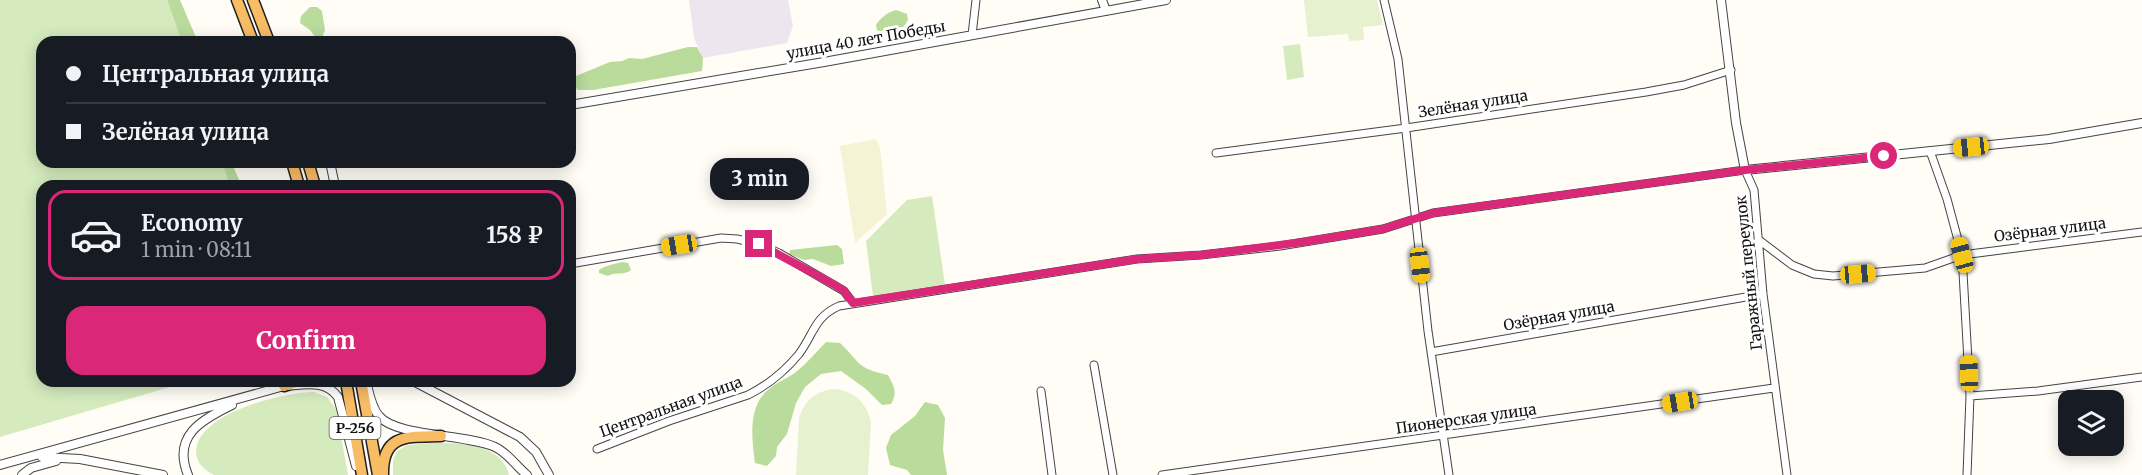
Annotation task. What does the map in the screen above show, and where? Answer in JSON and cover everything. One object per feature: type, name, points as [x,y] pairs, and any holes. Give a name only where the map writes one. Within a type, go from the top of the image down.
[{"type":"highway","points":[[237,0],[251,36]]},
{"type":"highway","points":[[253,0],[266,36]]},
{"type":"highway","name":"Р-256","points":[[347,387],[360,475]]},
{"type":"highway","name":"Р-256","points":[[364,387],[378,475]]},
{"type":"highway","points":[[383,475],[385,454],[394,442],[416,437],[441,436]]},
{"type":"street","points":[[972,35],[976,0]]},
{"type":"street","points":[[1101,0],[1106,11]]},
{"type":"street","name":"улица 40 лет Победы","points":[[576,104],[1166,0]]},
{"type":"street","points":[[1384,0],[1398,59],[1431,351],[1449,475]]},
{"type":"street","name":"Гаражный переулок","points":[[1721,0],[1736,123],[1745,170],[1754,190],[1763,294],[1787,475]]},
{"type":"street","name":"Зелёная улица","points":[[1216,153],[1406,128],[1655,90],[1684,85],[1731,70]]},
{"type":"street","name":"Центральная улица","points":[[597,449],[754,392],[775,378],[800,353],[822,315],[839,306],[853,303],[1137,259],[1201,255],[1291,244],[1383,229],[1416,217],[1475,207],[1745,170],[2049,139],[2065,134],[2142,123]]},
{"type":"street","points":[[1930,151],[1947,199],[1962,255],[1968,328],[1970,396],[1967,475]]},
{"type":"street","name":"Озёрная улица","points":[[1759,240],[1792,265],[1806,272],[1823,276],[1925,267],[1962,255],[2142,232]]},
{"type":"street","points":[[576,263],[722,238],[737,239],[759,244],[779,253],[844,291],[853,303]]},
{"type":"street","name":"Озёрная улица","points":[[1431,351],[1763,294]]},
{"type":"street","points":[[1094,365],[1113,475]]},
{"type":"street","points":[[1970,396],[2038,391],[2142,377]]},
{"type":"street","points":[[0,465],[281,387]]},
{"type":"street","points":[[324,387],[334,392],[341,405],[360,475]]},
{"type":"street","points":[[366,387],[378,416],[386,422],[395,426],[467,439],[494,447],[504,452],[527,475]]},
{"type":"street","points":[[425,387],[520,436],[536,452],[549,475]]},
{"type":"street","name":"Пионерская улица","points":[[1162,475],[1774,388]]},
{"type":"street","points":[[1041,391],[1052,475]]},
{"type":"street","points":[[188,475],[184,463],[184,446],[195,427],[219,411],[257,394]]},
{"type":"street","points":[[32,457],[80,459],[163,475]]},
{"type":"street","points":[[22,475],[41,465],[80,459]]},
{"type":"street","points":[[512,462],[515,475]]},
{"type":"shaded area","points":[[689,0],[788,0],[793,26],[787,43],[703,58],[694,38]]},
{"type":"shaded area","points":[[876,139],[880,147],[887,214],[855,243],[840,146]]},
{"type":"green space","points":[[0,0],[167,0],[180,36],[36,36],[36,168],[224,168],[228,180],[36,180],[36,387],[170,387],[0,437]]},
{"type":"green space","points":[[167,0],[180,0],[195,36],[180,36]]},
{"type":"green space","points":[[1304,0],[1377,0],[1383,25],[1363,27],[1364,40],[1349,41],[1348,34],[1308,37]]},
{"type":"green space","points":[[310,7],[317,7],[322,11],[325,30],[323,36],[314,36],[300,23],[301,16]]},
{"type":"green space","points":[[896,10],[907,14],[908,20],[902,29],[891,34],[877,30],[876,25],[880,20]]},
{"type":"green space","points":[[1300,44],[1304,77],[1287,80],[1283,46]]},
{"type":"green space","points":[[688,47],[697,47],[703,58],[702,71],[593,90],[576,88],[576,76],[610,62],[629,58],[642,59]]},
{"type":"green space","points":[[224,168],[234,168],[239,180],[228,180]]},
{"type":"green space","points":[[932,196],[945,285],[873,296],[866,241],[907,200]]},
{"type":"green space","points":[[837,245],[842,249],[844,264],[831,266],[789,254],[790,250]]},
{"type":"green space","points":[[622,262],[628,263],[631,270],[608,276],[599,273],[599,270],[604,267]]},
{"type":"green space","points":[[826,342],[840,343],[856,361],[865,367],[888,375],[894,390],[891,404],[882,405],[866,389],[841,371],[821,374],[805,387],[796,403],[787,434],[777,447],[776,456],[767,466],[755,463],[753,424],[757,404],[772,387],[796,372]]},
{"type":"green space","points":[[836,389],[854,396],[867,409],[871,422],[868,475],[796,475],[801,412],[812,397],[823,391]]},
{"type":"green space","points":[[314,392],[327,397],[336,409],[348,475],[214,475],[199,463],[196,451],[200,438],[211,426],[226,416],[264,401]]},
{"type":"green space","points":[[925,402],[938,405],[945,418],[943,450],[947,475],[911,475],[907,470],[890,465],[886,448],[891,435],[915,416]]},
{"type":"green space","points":[[432,443],[466,445],[489,451],[505,464],[509,475],[393,475],[393,460],[397,451],[408,445]]},
{"type":"route","points":[[759,244],[835,285],[844,291],[853,303],[1151,257],[1166,258],[1280,246],[1383,229],[1416,217],[1475,207],[1745,170],[1884,156]]}]
